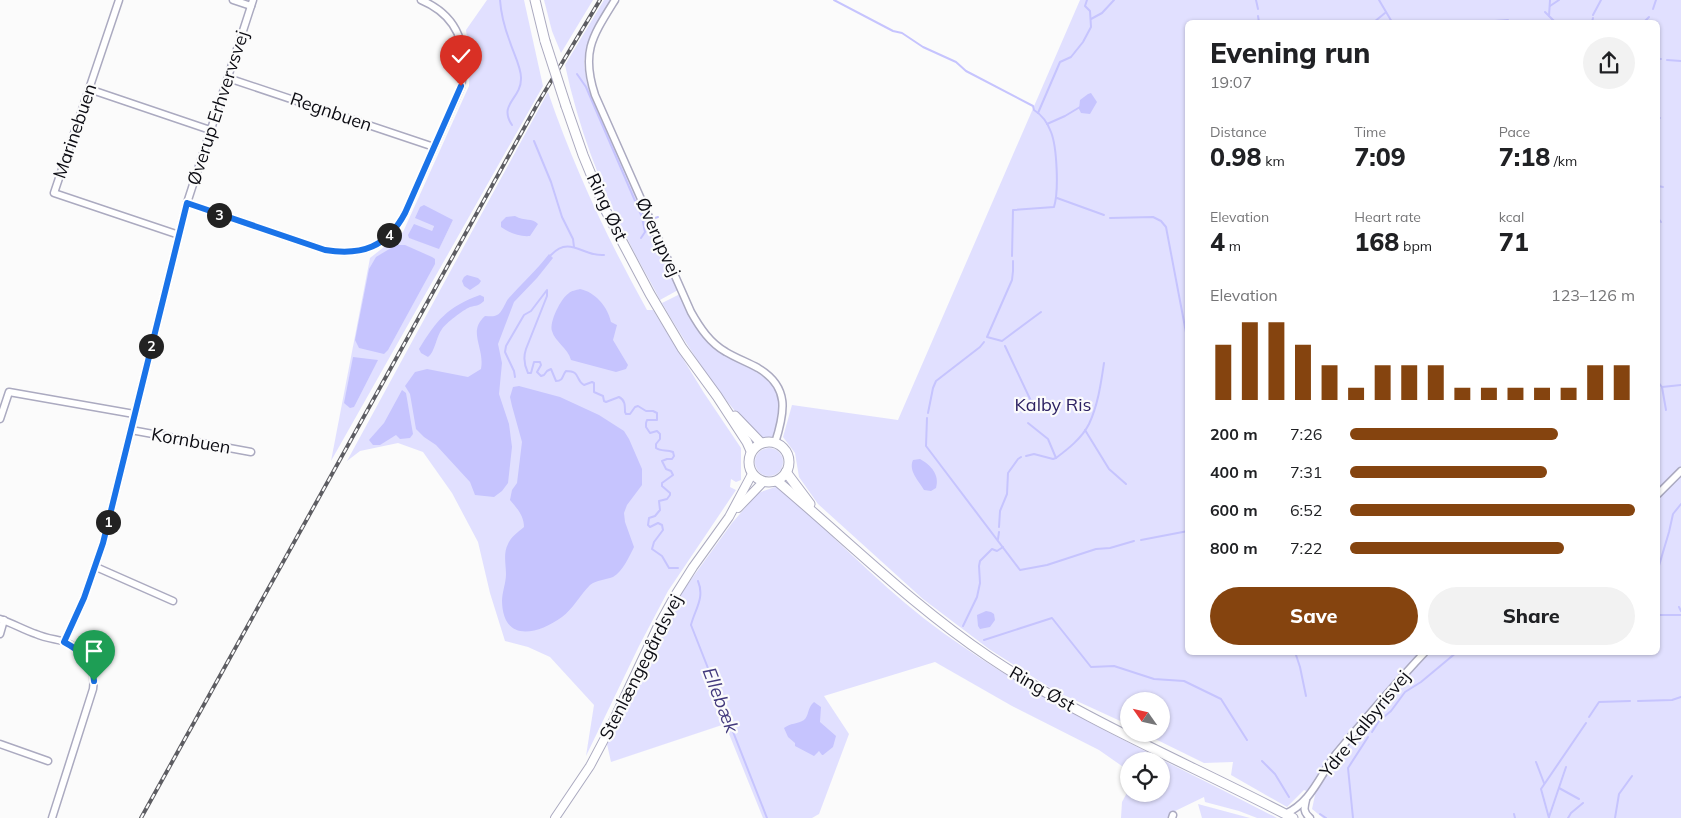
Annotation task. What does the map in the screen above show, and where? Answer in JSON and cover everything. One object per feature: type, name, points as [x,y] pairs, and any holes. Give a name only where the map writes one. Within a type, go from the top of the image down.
[{"type":"main road","name":"Ring Øst","points":[[535,0],[545,41],[566,106],[606,211],[650,294],[678,340],[747,442],[751,451]]},
{"type":"main road","name":"Ring Øst","points":[[717,396],[761,443]]},
{"type":"main road","points":[[761,443],[775,443],[782,447],[788,457],[789,465],[786,472],[777,481],[763,482],[752,474],[748,463],[751,451],[761,443]]},
{"type":"main road","name":"Ring Øst","points":[[786,472],[819,517]]},
{"type":"main road","name":"Ring Øst","points":[[777,481],[908,596],[941,623],[990,658],[1103,724],[1289,816]]},
{"type":"street","name":"Marinebuen","points":[[119,0],[54,194],[178,236]]},
{"type":"street","points":[[234,0],[252,3]]},
{"type":"street","points":[[187,203],[325,250],[342,253],[359,251],[373,246],[397,228],[461,86],[465,69],[463,48],[450,20],[436,7],[421,0]]},
{"type":"street","name":"Øverupvej","points":[[615,0],[596,30],[588,53],[589,79],[691,312],[702,330],[713,342],[725,352],[769,376],[782,395],[784,405],[782,420],[775,443]]},
{"type":"street","name":"Øverup Erhvervsvej","points":[[64,642],[96,567],[187,203],[252,3]]},
{"type":"street","name":"Regnbuen","points":[[228,78],[434,147]]},
{"type":"street","points":[[89,90],[210,130]]},
{"type":"street","points":[[0,419],[9,392],[134,414]]},
{"type":"street","name":"Kornbuen","points":[[131,430],[251,452]]},
{"type":"street","points":[[1660,492],[1681,471]]},
{"type":"street","name":"Stenlængegårdsvej","points":[[555,818],[590,766],[608,734],[657,628],[674,597],[729,517],[752,474]]},
{"type":"street","name":"Stenlængegårdsvej","points":[[729,517],[763,482]]},
{"type":"street","points":[[96,567],[173,601]]},
{"type":"street","points":[[0,634],[2,620],[36,634],[64,642],[75,648],[85,657],[92,668],[94,681],[52,818]]},
{"type":"street","name":"Ydre Kalbyrisvej","points":[[1289,816],[1308,797],[1334,756],[1422,655]]},
{"type":"street","points":[[0,744],[48,761]]},
{"type":"street","points":[[1308,797],[1304,808],[1310,818]]},
{"type":"green space","points":[[487,0],[524,0],[543,86],[331,461],[370,258],[403,232],[469,86],[470,57],[466,30]],"holes":[[[453,220],[439,248],[410,238],[432,231],[434,226]]]},
{"type":"green space","points":[[544,0],[593,0],[561,53],[552,31]]},
{"type":"green space","points":[[604,0],[612,0],[596,26],[586,48],[584,63],[587,83],[678,290],[660,300],[628,240],[599,177],[576,110],[565,65]]},
{"type":"green space","name":"Kalby Ris","points":[[1080,0],[1681,0],[1681,818],[1323,818],[1312,809],[1315,795],[1304,790],[1287,807],[1231,775],[1233,762],[1204,763],[1161,742],[1170,742],[1170,692],[1120,692],[1120,721],[1055,691],[989,649],[923,599],[818,504],[799,477],[795,453],[783,437],[792,405],[898,420]]},
{"type":"green space","points":[[548,92],[580,176],[605,230],[647,310],[653,310],[704,393],[741,448],[741,480],[736,482],[731,479],[730,487],[736,490],[668,591],[586,756],[594,705],[550,657],[528,647],[505,641],[490,593],[478,542],[452,493],[423,452],[398,443],[360,451],[347,461]]},
{"type":"green space","points":[[680,294],[693,321],[706,340],[722,353],[769,381],[776,391],[779,404],[774,436],[761,438],[749,428],[718,389],[689,347],[662,303]]},
{"type":"green space","points":[[769,448],[779,452],[783,462],[779,472],[769,476],[759,472],[755,462],[759,452]]},
{"type":"green space","points":[[778,486],[899,598],[942,632],[1022,684],[1120,738],[1120,742],[1128,742],[1147,752],[1120,752],[1120,765],[1099,750],[1012,706],[935,662],[824,696],[849,734],[819,814],[812,818],[763,818],[725,724],[611,762],[607,744],[658,635],[682,592],[732,523],[758,493]]},
{"type":"green space","points":[[1170,764],[1277,818],[1257,818],[1205,802],[1204,797],[1171,813],[1168,818],[1121,818],[1122,802],[1170,802]]},
{"type":"green space","points":[[1198,804],[1250,818],[1202,818]]},
{"type":"water","points":[[1091,93],[1097,102],[1090,114],[1081,113],[1079,109],[1080,100]]},
{"type":"water","points":[[424,205],[453,220],[439,249],[409,238],[408,235],[414,224],[432,231],[434,226],[415,218],[420,207]]},
{"type":"water","points":[[515,216],[538,224],[530,236],[515,234],[501,227],[501,222],[506,217]]},
{"type":"water","points":[[396,245],[405,245],[432,257],[435,259],[435,264],[388,350],[384,354],[359,348],[355,340],[369,269],[376,257]]},
{"type":"water","points":[[549,254],[553,258],[514,302],[498,344],[502,363],[499,394],[509,424],[512,447],[508,483],[494,497],[475,495],[470,482],[436,445],[416,429],[410,394],[405,386],[415,372],[427,369],[468,377],[481,369],[482,361],[477,334],[480,322],[485,316],[499,314],[508,299]]},
{"type":"water","points":[[467,275],[478,278],[481,281],[470,290],[464,286],[462,281]]},
{"type":"water","points":[[580,289],[596,297],[607,311],[611,322],[617,325],[613,340],[628,365],[626,369],[616,372],[571,360],[554,335],[552,322],[559,305],[570,292]]},
{"type":"water","points":[[480,295],[484,297],[484,301],[463,311],[444,326],[428,357],[421,353],[419,349],[431,330],[444,316],[459,304]]},
{"type":"water","points":[[353,357],[378,360],[354,407],[350,408],[344,403]]},
{"type":"water","points":[[519,386],[560,397],[599,415],[624,431],[642,469],[642,485],[627,505],[624,513],[625,522],[634,547],[623,568],[613,577],[590,585],[562,617],[542,628],[523,632],[508,624],[502,601],[506,577],[506,548],[509,541],[524,527],[518,509],[510,500],[512,490],[517,483],[522,442],[510,397],[513,387]]},
{"type":"water","points":[[402,390],[406,393],[413,434],[410,438],[400,439],[396,435],[380,445],[373,445],[369,440],[384,423]]},
{"type":"water","points":[[920,459],[931,467],[936,475],[936,488],[931,491],[924,490],[913,472],[913,460]]},
{"type":"water","points":[[986,611],[994,614],[995,620],[990,627],[980,629],[977,615]]},
{"type":"water","points":[[814,702],[821,707],[820,722],[836,736],[833,747],[823,755],[819,751],[814,756],[795,746],[795,743],[788,737],[784,728],[804,720]]},
{"type":"waterway","points":[[500,0],[505,27],[521,75],[518,92],[509,106],[508,118],[512,125]]},
{"type":"waterway","points":[[834,0],[893,31],[902,33],[923,47],[956,62],[966,71],[1033,106],[1034,110],[1040,114],[1048,126],[1053,139],[1056,158],[1056,200],[1054,207],[1013,210],[1012,256]]},
{"type":"waterway","points":[[1038,113],[1060,62],[1071,57],[1083,42],[1091,27],[1090,11],[1085,6],[1087,0]]},
{"type":"waterway","points":[[1091,19],[1102,13],[1114,0]]},
{"type":"waterway","points":[[1256,0],[1258,9]]},
{"type":"waterway","points":[[1379,0],[1391,20]]},
{"type":"waterway","points":[[1549,16],[1550,0]]},
{"type":"waterway","points":[[1550,6],[1559,0]]},
{"type":"waterway","points":[[1593,15],[1601,0]]},
{"type":"waterway","points":[[1653,9],[1656,0]]},
{"type":"waterway","points":[[1545,12],[1553,20]]},
{"type":"waterway","points":[[1376,20],[1385,13]]},
{"type":"waterway","points":[[1258,16],[1259,20]]},
{"type":"waterway","points":[[1646,20],[1649,17]]},
{"type":"waterway","points":[[1667,60],[1681,61]]},
{"type":"waterway","points":[[577,74],[586,87],[642,217],[645,232],[641,238]]},
{"type":"waterway","points":[[1047,124],[1080,107]]},
{"type":"waterway","points":[[534,141],[551,182],[562,217],[573,239],[574,247]]},
{"type":"waterway","points":[[1057,198],[1104,215]]},
{"type":"waterway","points":[[1110,218],[1153,217],[1161,221],[1166,227],[1185,327]]},
{"type":"waterway","points":[[551,255],[564,247],[577,248],[596,255],[604,255]]},
{"type":"waterway","points":[[1013,261],[1012,280],[987,337],[1002,341],[1041,312]]},
{"type":"waterway","name":"Ellebæk","points":[[515,377],[505,352],[506,346],[524,315],[531,311],[547,290],[547,296],[525,352],[524,361],[528,373],[531,373],[534,362],[540,362],[541,365],[537,372],[541,376],[551,369],[556,381],[562,379],[566,371],[571,371],[576,374],[584,385],[594,383],[594,392],[603,396],[604,401],[621,398],[626,414],[630,414],[638,406],[646,411],[657,413],[657,420],[647,420],[646,427],[650,433],[657,431],[660,434],[656,448],[673,452],[674,456],[672,459],[662,461],[666,469],[671,471],[673,475],[662,483],[662,486],[670,495],[667,499],[659,501],[660,510],[655,516],[649,518],[648,525],[650,527],[658,523],[662,525],[663,530],[654,542],[652,549],[662,556],[669,568],[678,568]]},
{"type":"waterway","points":[[928,413],[936,381],[984,342]]},
{"type":"waterway","points":[[1005,346],[1031,401]]},
{"type":"waterway","points":[[1026,456],[1034,454],[1053,459],[1079,439],[1089,424],[1095,409],[1104,363]]},
{"type":"waterway","points":[[1660,384],[1666,410]]},
{"type":"waterway","points":[[1662,387],[1681,385]]},
{"type":"waterway","points":[[927,418],[926,446],[1020,570],[1047,565],[1096,549],[1110,548],[1134,541]]},
{"type":"waterway","points":[[1028,423],[1048,439],[1056,458]]},
{"type":"waterway","points":[[1085,430],[1109,469],[1126,484]]},
{"type":"waterway","points":[[999,527],[1000,511],[1007,494],[1008,473],[1021,457]]},
{"type":"waterway","points":[[1660,562],[1673,514],[1681,504]]},
{"type":"waterway","points":[[998,539],[999,532]]},
{"type":"waterway","points":[[1141,540],[1185,532]]},
{"type":"waterway","points":[[963,626],[977,597],[980,583],[980,561],[992,549],[997,551],[1003,547]]},
{"type":"waterway","name":"Ellebæk","points":[[698,581],[700,598],[691,625],[767,818]]},
{"type":"waterway","points":[[1679,607],[1681,611]]},
{"type":"waterway","points":[[1660,615],[1681,615]]},
{"type":"waterway","points":[[984,640],[1052,618],[1091,667],[1114,666],[1154,679],[1184,681],[1221,699],[1247,740]]},
{"type":"waterway","points":[[1296,655],[1306,696]]},
{"type":"waterway","points":[[1372,732],[1379,721],[1391,711],[1405,692],[1421,682],[1453,655]]},
{"type":"waterway","points":[[1638,701],[1672,700],[1681,697]]},
{"type":"waterway","points":[[1589,717],[1599,702],[1630,701]]},
{"type":"waterway","points":[[1549,818],[1541,789],[1586,723]]},
{"type":"waterway","points":[[1353,818],[1348,768],[1368,737]]},
{"type":"waterway","points":[[1262,761],[1275,774],[1289,797]]},
{"type":"waterway","points":[[1536,762],[1544,783]]},
{"type":"waterway","points":[[1549,817],[1566,767]]},
{"type":"waterway","points":[[1615,818],[1619,794],[1632,776]]},
{"type":"waterway","points":[[1559,788],[1579,799]]},
{"type":"waterway","points":[[1568,818],[1583,803]]},
{"type":"waterway","points":[[1320,814],[1326,818]]},
{"type":"waterway","points":[[1514,814],[1515,818]]},
{"type":"railway","points":[[141,818],[538,103],[600,0]]},
{"type":"route","points":[[94,681],[94,675],[89,662],[75,648],[64,642],[84,598],[103,543],[187,203],[325,250],[342,253],[359,251],[373,246],[397,228],[461,86]]}]
